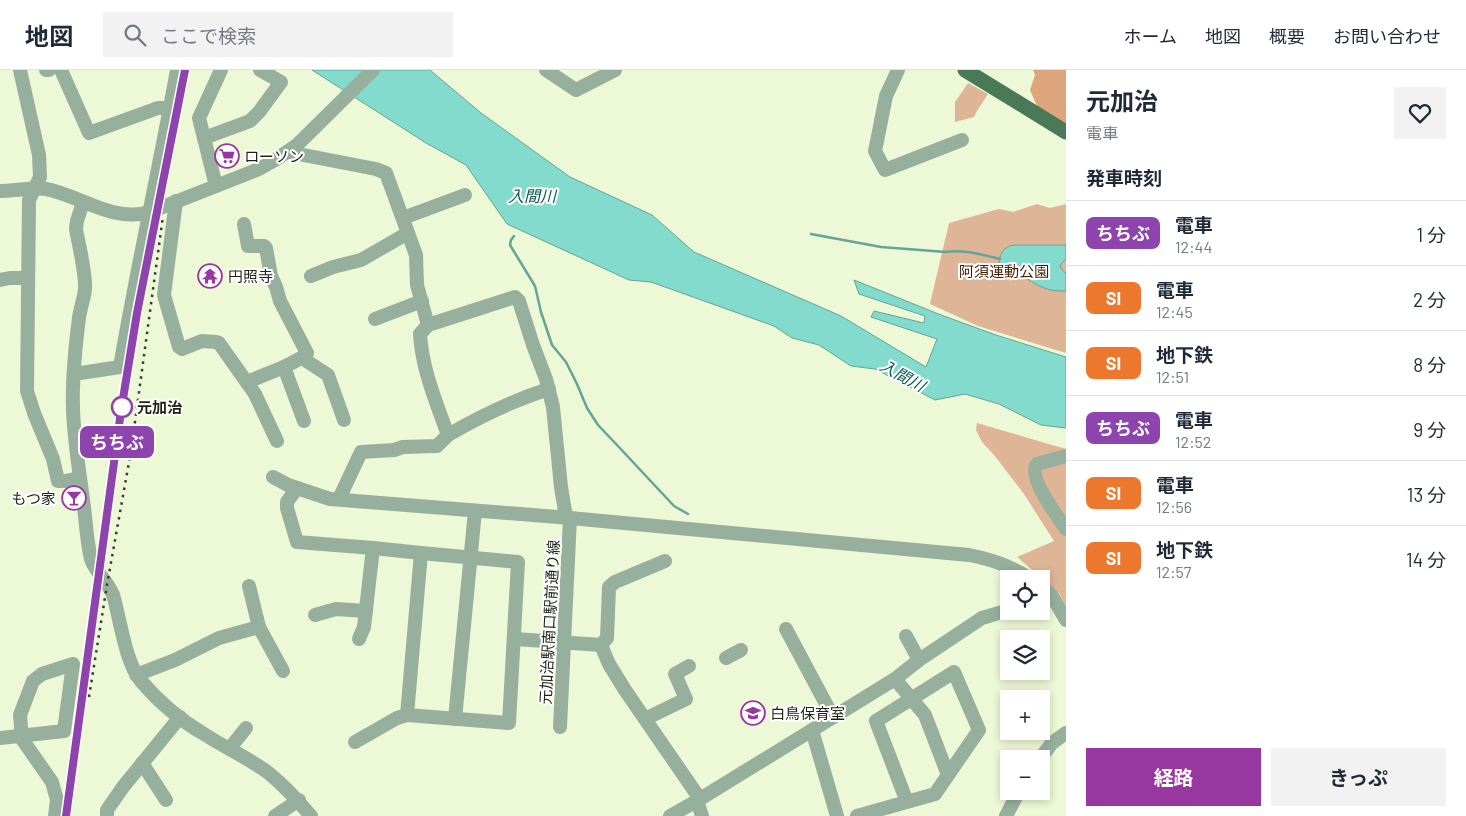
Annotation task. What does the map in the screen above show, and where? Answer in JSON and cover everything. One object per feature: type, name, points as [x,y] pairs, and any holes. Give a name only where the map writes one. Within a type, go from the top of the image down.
[{"type":"main road","points":[[965,70],[1066,132]]},
{"type":"street","points":[[20,70],[39,155],[40,177],[29,200],[26,384],[29,399],[53,459],[58,481],[80,478]]},
{"type":"street","points":[[62,70],[89,133],[158,108],[170,108]]},
{"type":"street","points":[[74,374],[120,367],[177,70]]},
{"type":"street","points":[[216,186],[199,118],[221,70]]},
{"type":"street","points":[[204,138],[250,121],[260,112],[282,82],[260,70]]},
{"type":"street","points":[[0,190],[45,189],[115,214],[140,215],[150,212],[258,169],[288,152],[372,70]]},
{"type":"street","points":[[546,70],[576,90],[615,70]]},
{"type":"street","points":[[898,70],[886,96],[875,151],[885,170],[962,140]]},
{"type":"street","points":[[288,152],[376,169],[386,174],[416,254],[417,284],[428,325],[420,334],[422,351],[432,391],[448,434]]},
{"type":"street","points":[[403,218],[465,195]]},
{"type":"street","points":[[176,201],[164,295],[179,347],[182,349],[202,341],[217,343],[255,394],[277,441]]},
{"type":"street","points":[[82,202],[76,229],[85,288],[80,308],[74,354],[74,421],[92,562],[112,591],[122,633],[136,674],[157,698],[180,717],[203,734],[230,748],[280,782],[298,800],[310,816]]},
{"type":"street","points":[[244,224],[248,246],[264,246],[266,248],[271,276],[280,301],[307,353],[306,356],[284,367],[247,382]]},
{"type":"street","points":[[311,276],[333,267],[360,260],[408,233]]},
{"type":"street","points":[[0,280],[27,278]]},
{"type":"street","name":"元加治駅南口駅前通り線","points":[[428,325],[515,297],[549,389],[553,407],[561,487],[568,518],[560,727]]},
{"type":"street","points":[[375,319],[422,301]]},
{"type":"street","points":[[302,358],[328,375],[344,420]]},
{"type":"street","points":[[284,367],[304,421]]},
{"type":"street","points":[[339,499],[361,452],[436,446],[448,434],[483,415],[523,397],[549,389]]},
{"type":"street","points":[[1066,456],[1037,464],[1034,467],[1039,488],[1066,529]]},
{"type":"street","points":[[272,477],[288,486],[330,498],[969,555],[992,560],[1017,570]]},
{"type":"street","points":[[297,488],[288,502],[287,508],[297,542],[518,562],[509,723],[407,715],[397,718],[355,742]]},
{"type":"street","points":[[455,718],[475,511]]},
{"type":"street","points":[[359,638],[364,627],[373,548]]},
{"type":"street","points":[[407,715],[421,553]]},
{"type":"street","points":[[601,645],[607,638],[609,587],[615,582],[665,561]]},
{"type":"street","points":[[249,586],[259,627],[283,671]]},
{"type":"street","points":[[1050,601],[1066,620]]},
{"type":"street","points":[[316,615],[336,609],[366,611]]},
{"type":"street","points":[[670,816],[894,679],[982,618],[1000,613]]},
{"type":"street","points":[[136,674],[175,660],[219,638],[259,627]]},
{"type":"street","points":[[786,629],[833,717]]},
{"type":"street","points":[[906,636],[919,660]]},
{"type":"street","points":[[514,638],[601,645]]},
{"type":"street","points":[[601,645],[609,664],[698,800],[702,816]]},
{"type":"street","points":[[726,658],[741,650]]},
{"type":"street","points":[[0,738],[21,735],[64,731],[73,664],[42,674],[33,681],[20,715],[21,735],[22,739],[52,782],[57,800],[55,816]]},
{"type":"street","points":[[645,719],[686,699],[675,674],[689,666]]},
{"type":"street","points":[[857,816],[907,802],[935,794],[979,730],[954,672],[876,721],[907,802]]},
{"type":"street","points":[[894,679],[925,715],[948,775]]},
{"type":"street","points":[[107,816],[107,810],[112,802],[142,762],[180,717]]},
{"type":"street","points":[[230,748],[246,728]]},
{"type":"street","points":[[812,730],[837,816]]},
{"type":"street","points":[[1047,750],[1052,743],[1066,733]]},
{"type":"street","points":[[142,762],[166,800]]},
{"type":"street","points":[[275,816],[298,800]]},
{"type":"street","points":[[1006,816],[1014,800]]},
{"type":"green space","points":[[968,83],[988,94],[974,117],[955,122],[955,102]]},
{"type":"green space","name":"阿須運動公園","points":[[1037,204],[1050,208],[1066,204],[1066,353],[978,326],[930,304],[949,223],[999,209],[1013,212]]},
{"type":"green space","points":[[977,423],[1066,449],[1066,606],[1059,593],[1050,585],[1050,570],[1032,570],[1017,557],[1054,541],[1024,494],[982,442],[976,430]]},
{"type":"shaded area","points":[[1033,70],[1066,70],[1066,130],[1041,115],[1030,90],[1035,75]]},
{"type":"water","name":"入間川","points":[[312,70],[430,70],[481,113],[570,177],[652,215],[694,252],[841,316],[926,367],[937,339],[871,317],[874,311],[924,323],[925,316],[859,294],[854,280],[996,335],[1066,357],[1066,428],[1041,425],[999,404],[965,394],[935,400],[875,369],[851,366],[819,345],[792,338],[774,326],[651,282],[629,280],[507,224],[466,165],[426,143]]},
{"type":"water","points":[[1014,245],[1066,245],[1066,259],[1060,265],[1066,274],[1066,291],[1050,290],[1012,272],[999,270],[1001,254],[1006,248]]},
{"type":"waterway","points":[[811,234],[881,247],[966,252],[1000,259]]},
{"type":"waterway","points":[[514,236],[510,245],[535,286],[552,345],[566,362],[587,408],[598,425],[674,506],[688,514]]},
{"type":"railway","points":[[66,816],[121,411],[137,313],[185,70]]},
{"type":"railway","points":[[89,697],[131,451],[163,216]]},
{"type":"train","name":"ちちぶ","points":[[66,816],[121,411],[137,313],[185,70]]},
{"type":"place","name":"ローソン","points":[[227,156]]},
{"type":"place","name":"円照寺","points":[[210,276]]},
{"type":"place","name":"元加治","points":[[122,407]]},
{"type":"place","name":"もつ家","points":[[74,498]]},
{"type":"place","name":"白鳥保育室","points":[[753,713]]}]
